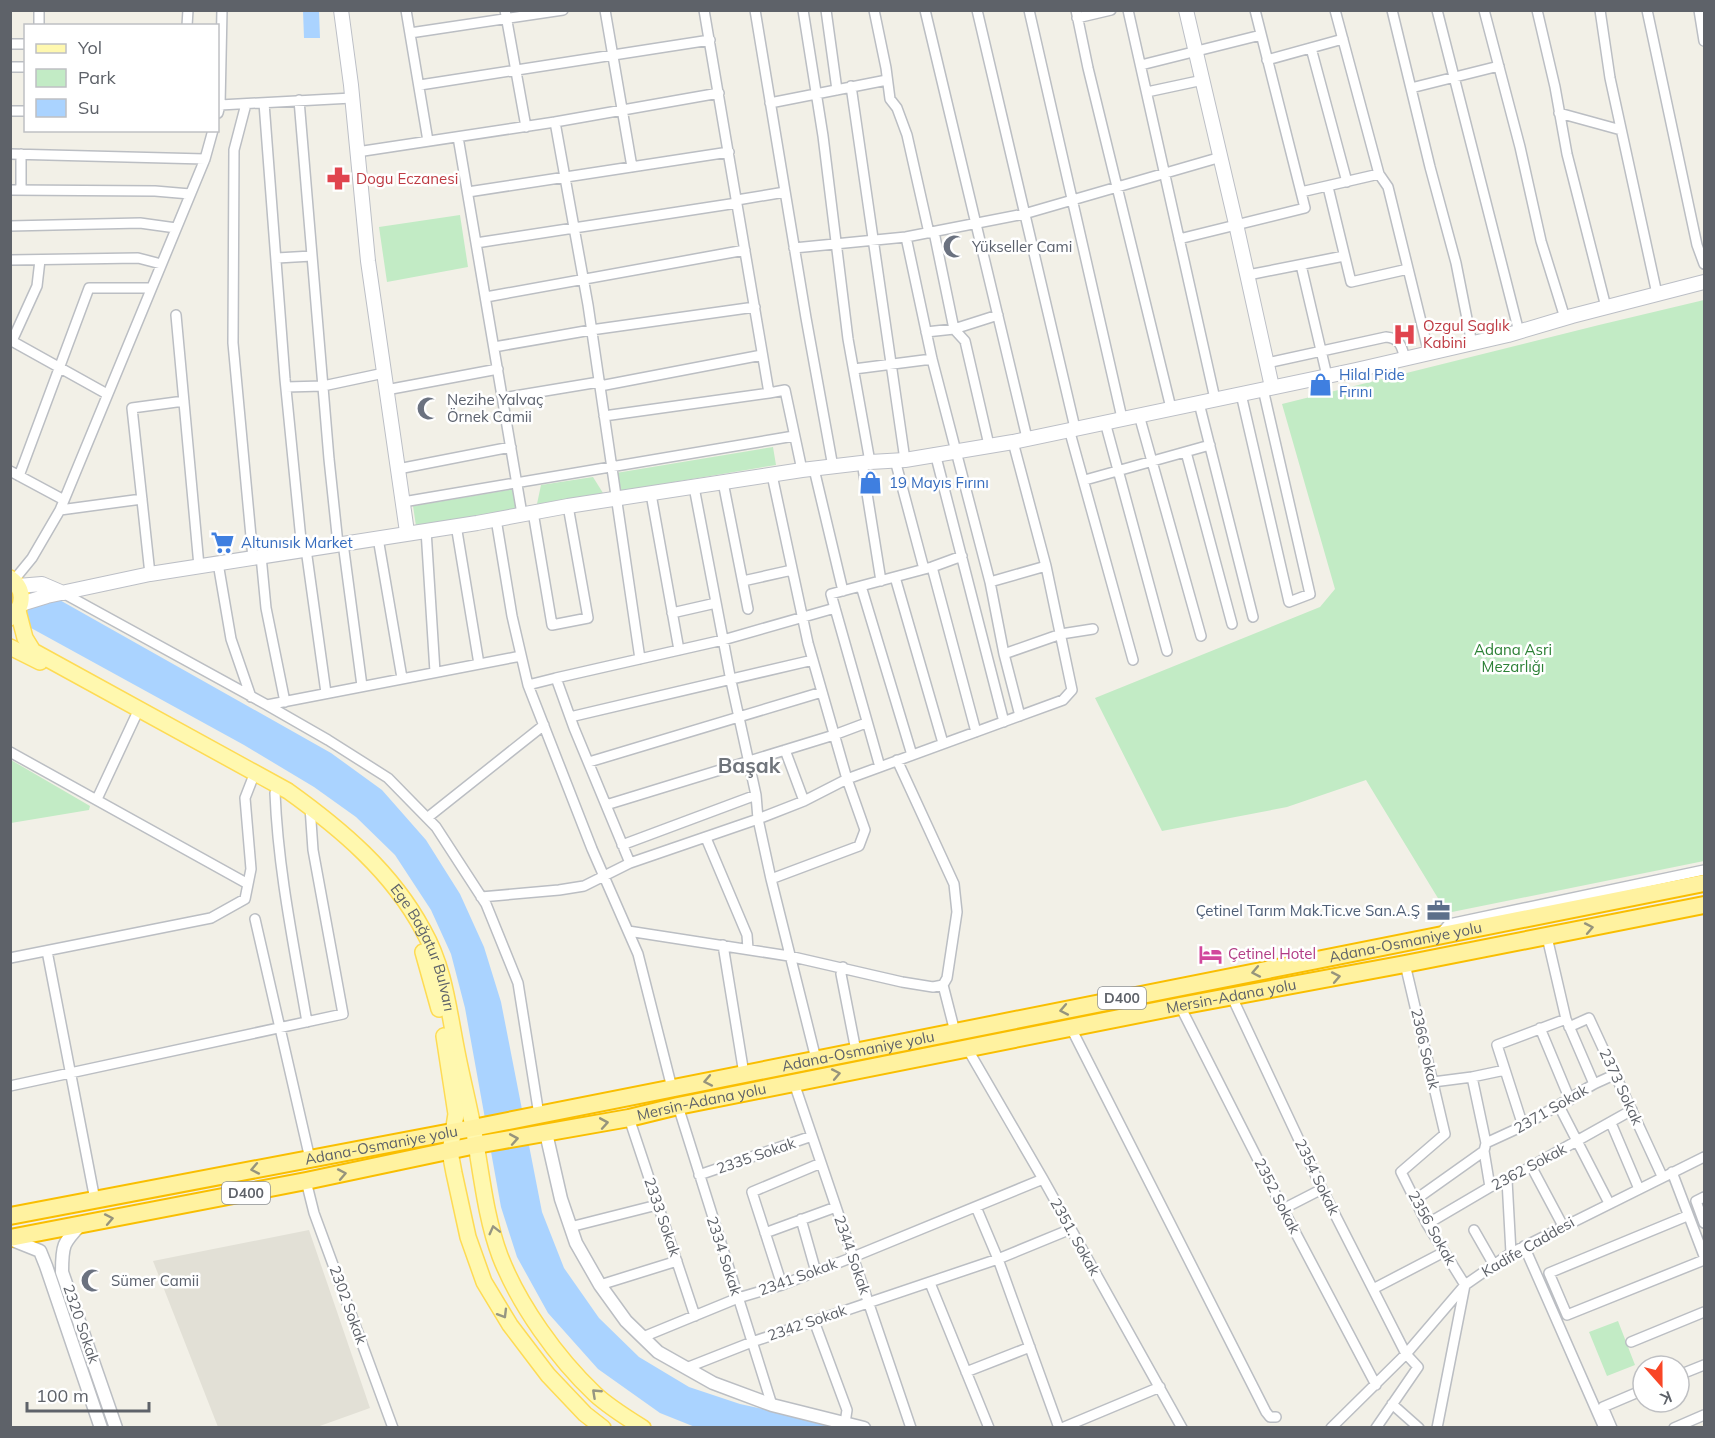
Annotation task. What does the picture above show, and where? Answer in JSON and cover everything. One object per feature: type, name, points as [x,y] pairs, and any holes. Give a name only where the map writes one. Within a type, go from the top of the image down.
[{"type":"highway","name":"Adana-Osmaniye yolu","points":[[10,1216],[453,1132],[1704,884]]},
{"type":"highway","name":"Mersin-Adana yolu","points":[[546,1133],[1180,1006],[1704,905]]},
{"type":"highway","name":"Adana-Osmaniye yolu","points":[[10,1238],[546,1133]]},
{"type":"main road","points":[[341,10],[368,261],[407,532]]},
{"type":"main road","points":[[1186,10],[1248,275],[1267,363],[1268,388]]},
{"type":"main road","points":[[16,611],[63,593],[150,574],[723,482],[808,469],[900,460],[1020,440],[1472,344],[1704,282]]},
{"type":"main road","points":[[14,581],[42,584],[63,593]]},
{"type":"main road","name":"Ege Bağatur Bulvarı","points":[[14,581],[22,597],[16,611],[25,638],[33,651],[311,813],[370,858],[397,890],[424,930],[443,975],[476,1127],[484,1192],[500,1256],[527,1309],[559,1354],[596,1394],[643,1428]]},
{"type":"main road","name":"Ege Bağatur Bulvarı","points":[[10,647],[288,791],[382,885],[412,928],[426,960],[438,999],[456,1114],[450,1152],[468,1237],[484,1282],[510,1325],[548,1375],[585,1414],[603,1428]]},
{"type":"street","points":[[222,10],[219,109],[246,104],[352,98]]},
{"type":"street","points":[[406,10],[428,141]]},
{"type":"street","points":[[410,33],[506,15],[563,10]]},
{"type":"street","points":[[605,10],[632,167]]},
{"type":"street","points":[[704,10],[769,393]]},
{"type":"street","points":[[755,10],[833,467]]},
{"type":"street","points":[[803,10],[837,244],[881,581]]},
{"type":"street","points":[[826,10],[837,90]]},
{"type":"street","points":[[874,10],[890,99],[897,108],[907,135],[954,329],[965,341],[989,445]]},
{"type":"street","points":[[481,897],[570,888],[591,883],[630,863],[758,819],[804,801],[847,779],[1063,700],[1071,692],[1072,687],[1020,440],[998,315],[925,10]]},
{"type":"street","points":[[977,10],[1072,429],[1133,660]]},
{"type":"street","points":[[1029,10],[1122,418]]},
{"type":"street","points":[[1111,10],[1077,14],[1171,408]]},
{"type":"street","points":[[1128,10],[1215,399]]},
{"type":"street","points":[[1179,239],[1305,208],[1255,10]]},
{"type":"street","points":[[1335,10],[1379,174],[1388,187],[1428,354]]},
{"type":"street","points":[[1392,10],[1456,263],[1472,344]]},
{"type":"street","points":[[1437,10],[1519,332]]},
{"type":"street","points":[[1484,10],[1520,147],[1541,242],[1565,318]]},
{"type":"street","points":[[1537,10],[1567,154],[1606,307]]},
{"type":"street","points":[[1600,10],[1610,78],[1657,294]]},
{"type":"street","points":[[1647,10],[1697,245],[1704,264]]},
{"type":"street","points":[[1699,10],[1704,41]]},
{"type":"street","points":[[506,15],[526,127]]},
{"type":"street","points":[[1141,65],[1261,35]]},
{"type":"street","points":[[1268,60],[1343,39]]},
{"type":"street","points":[[420,85],[710,40]]},
{"type":"street","points":[[1311,48],[1347,182]]},
{"type":"street","points":[[1411,88],[1499,66]]},
{"type":"street","points":[[770,103],[887,80]]},
{"type":"street","points":[[1147,92],[1203,80]]},
{"type":"street","points":[[850,86],[891,366],[900,460],[928,568],[976,732]]},
{"type":"street","points":[[357,152],[526,127],[719,93]]},
{"type":"street","points":[[299,100],[323,386],[341,544],[362,686]]},
{"type":"street","points":[[264,103],[286,387],[304,550],[326,693]]},
{"type":"street","points":[[246,104],[234,150],[233,343],[257,557],[285,702]]},
{"type":"street","points":[[1559,113],[1621,130]]},
{"type":"street","points":[[555,122],[583,279],[640,659]]},
{"type":"street","points":[[14,581],[32,558],[60,510],[205,159],[212,132]]},
{"type":"street","points":[[458,137],[517,484],[528,513],[552,625],[588,618],[568,506]]},
{"type":"street","points":[[468,192],[729,152]]},
{"type":"street","points":[[10,154],[205,159]]},
{"type":"street","points":[[21,154],[21,190]]},
{"type":"street","points":[[794,248],[906,237],[1024,214],[1118,188],[1164,172],[1221,158]]},
{"type":"street","points":[[1302,192],[1379,174]]},
{"type":"street","points":[[1328,187],[1351,282],[1408,269]]},
{"type":"street","points":[[10,189],[154,191],[190,194]]},
{"type":"street","points":[[476,243],[785,192]]},
{"type":"street","points":[[10,226],[140,223],[176,228]]},
{"type":"street","points":[[906,237],[932,359],[990,582],[1004,654],[1020,716]]},
{"type":"street","points":[[486,297],[745,250]]},
{"type":"street","points":[[277,258],[312,256]]},
{"type":"street","points":[[1248,275],[1344,256]]},
{"type":"street","points":[[10,260],[138,258],[161,264]]},
{"type":"street","points":[[40,260],[38,286],[12,343],[59,366],[107,394]]},
{"type":"street","points":[[1301,265],[1327,376]]},
{"type":"street","points":[[64,500],[15,473],[89,288],[151,288]]},
{"type":"street","points":[[494,347],[591,330],[754,307]]},
{"type":"street","points":[[176,315],[199,566]]},
{"type":"street","points":[[926,332],[954,329],[998,315]]},
{"type":"street","points":[[1267,363],[1390,337],[1401,344],[1404,359]]},
{"type":"street","points":[[503,398],[599,384],[762,355]]},
{"type":"street","points":[[854,369],[932,359]]},
{"type":"street","points":[[386,390],[498,369]]},
{"type":"street","points":[[286,387],[323,386],[384,373]]},
{"type":"street","points":[[1241,394],[1289,602],[1310,594],[1268,388]]},
{"type":"street","points":[[604,416],[785,390],[794,436],[808,469],[843,591]]},
{"type":"street","points":[[150,574],[132,408],[184,401]]},
{"type":"street","points":[[1199,403],[1253,617]]},
{"type":"street","points":[[1139,415],[1201,636]]},
{"type":"street","points":[[1105,422],[1167,651]]},
{"type":"street","points":[[403,502],[794,436]]},
{"type":"street","points":[[1085,480],[1209,446]]},
{"type":"street","points":[[398,469],[511,447]]},
{"type":"street","points":[[1186,452],[1232,624]]},
{"type":"street","points":[[935,453],[1004,722]]},
{"type":"street","points":[[771,879],[859,846],[865,830],[847,779],[813,660],[772,475]]},
{"type":"street","points":[[723,482],[748,609]]},
{"type":"street","points":[[694,487],[731,681],[756,795],[758,819],[789,956],[816,1059]]},
{"type":"street","points":[[651,494],[679,650]]},
{"type":"street","points":[[60,510],[142,499]]},
{"type":"street","points":[[496,519],[512,616],[528,685],[604,876],[638,954],[672,1088]]},
{"type":"street","points":[[456,525],[478,664]]},
{"type":"street","points":[[426,530],[435,672]]},
{"type":"street","points":[[378,538],[402,678]]},
{"type":"street","points":[[880,767],[831,594],[928,568],[962,556]]},
{"type":"street","points":[[218,563],[231,639],[251,697]]},
{"type":"street","points":[[990,582],[1046,566]]},
{"type":"street","points":[[743,581],[792,570]]},
{"type":"street","points":[[895,577],[943,743]]},
{"type":"street","points":[[861,586],[912,755]]},
{"type":"street","points":[[63,593],[267,705],[388,777],[436,827],[486,904],[518,983],[539,1115]]},
{"type":"street","points":[[672,613],[716,603]]},
{"type":"street","points":[[528,685],[723,640],[835,608]]},
{"type":"street","points":[[1004,654],[1061,634],[1093,628]]},
{"type":"street","points":[[267,705],[521,656]]},
{"type":"street","points":[[570,717],[813,660]]},
{"type":"street","points":[[556,678],[630,863]]},
{"type":"street","points":[[589,762],[822,692]]},
{"type":"street","points":[[97,799],[138,712]]},
{"type":"street","points":[[606,805],[834,735],[866,723]]},
{"type":"street","points":[[427,818],[544,725]]},
{"type":"street","points":[[785,750],[804,801]]},
{"type":"street","points":[[10,752],[248,884]]},
{"type":"street","points":[[897,760],[955,891],[957,912],[947,978],[943,985],[954,1032]]},
{"type":"street","points":[[10,958],[211,918],[245,899],[251,869],[245,798],[252,780]]},
{"type":"street","points":[[275,793],[276,825],[290,927],[307,1022]]},
{"type":"street","points":[[622,845],[756,795]]},
{"type":"street","points":[[10,1086],[70,1075],[343,1014],[313,850],[311,813]]},
{"type":"street","points":[[706,838],[747,935],[748,949]]},
{"type":"street","points":[[1439,935],[1449,924],[1704,870]]},
{"type":"street","points":[[255,919],[278,1029],[310,1159]]},
{"type":"street","points":[[628,931],[789,956],[902,982],[933,987],[943,985]]},
{"type":"street","points":[[1547,937],[1567,1023],[1594,1084]]},
{"type":"street","points":[[723,945],[744,1074]]},
{"type":"street","points":[[47,951],[95,1200]]},
{"type":"street","name":"2366 Sokak","points":[[1401,1172],[1445,1134],[1405,964]]},
{"type":"street","points":[[843,968],[841,974],[856,1051]]},
{"type":"street","name":"2354 Sokak","points":[[1232,997],[1322,1189],[1406,1354],[1418,1366],[1392,1404]]},
{"type":"street","name":"2352 Sokak","points":[[1180,1006],[1376,1385]]},
{"type":"street","name":"2373 Sokak","points":[[1567,1023],[1589,1018],[1662,1176]]},
{"type":"street","points":[[1523,1126],[1497,1045],[1540,1029],[1567,1023]]},
{"type":"street","points":[[1071,1028],[1266,1412],[1270,1417],[1276,1417]]},
{"type":"street","points":[[1540,1029],[1570,1100]]},
{"type":"street","name":"2351. Sokak","points":[[967,1048],[1182,1428]]},
{"type":"street","points":[[1433,1082],[1505,1070]]},
{"type":"street","name":"2371 Sokak","points":[[1415,1200],[1485,1147],[1570,1100],[1594,1084],[1616,1074]]},
{"type":"street","points":[[1472,1077],[1490,1187]]},
{"type":"street","name":"2344 Sokak","points":[[794,1083],[911,1428]]},
{"type":"street","name":"2334 Sokak","points":[[678,1106],[772,1405]]},
{"type":"street","points":[[1559,1106],[1609,1203]]},
{"type":"street","name":"2362 Sokak","points":[[1427,1224],[1632,1110]]},
{"type":"street","name":"2333 Sokak","points":[[628,1118],[695,1316]]},
{"type":"street","points":[[1611,1123],[1639,1188]]},
{"type":"street","points":[[546,1133],[561,1199],[576,1243],[600,1285],[627,1321],[658,1352],[713,1383],[772,1405],[864,1428]]},
{"type":"street","name":"2335 Sokak","points":[[699,1175],[812,1136]]},
{"type":"street","name":"Kadife Caddesi","points":[[1331,1428],[1406,1354],[1465,1284],[1524,1246],[1704,1157]]},
{"type":"street","points":[[782,1285],[752,1192],[821,1163]]},
{"type":"street","points":[[1530,1166],[1563,1226]]},
{"type":"street","name":"2356 Sokak","points":[[1401,1172],[1427,1224],[1465,1284]]},
{"type":"street","points":[[1672,1172],[1687,1216],[1704,1255],[1568,1315],[1549,1273],[1687,1216]]},
{"type":"street","name":"2341 Sokak","points":[[643,1337],[738,1298],[816,1272],[1043,1179]]},
{"type":"street","points":[[1507,1180],[1511,1253]]},
{"type":"street","name":"2302 Sokak","points":[[306,1181],[314,1213],[393,1428]]},
{"type":"street","points":[[1283,1209],[1322,1189]]},
{"type":"street","points":[[1704,1197],[1696,1201],[1704,1223]]},
{"type":"street","points":[[570,1227],[657,1205]]},
{"type":"street","points":[[765,1233],[836,1207]]},
{"type":"street","points":[[976,1207],[998,1259],[1061,1428],[1160,1387]]},
{"type":"street","points":[[801,1220],[816,1272]]},
{"type":"street","name":"2320 Sokak","points":[[81,1224],[65,1241],[62,1272],[116,1428]]},
{"type":"street","name":"2342 Sokak","points":[[686,1368],[868,1301],[998,1259],[1071,1229]]},
{"type":"street","points":[[1474,1230],[1494,1264]]},
{"type":"street","name":"2320 Sokak","points":[[10,1238],[40,1251],[101,1428]]},
{"type":"street","points":[[1524,1246],[1604,1428]]},
{"type":"street","points":[[1373,1289],[1444,1252]]},
{"type":"street","points":[[600,1285],[676,1261]]},
{"type":"street","points":[[930,1282],[988,1428]]},
{"type":"street","points":[[1437,1428],[1465,1284]]},
{"type":"street","points":[[1631,1342],[1704,1312]]},
{"type":"street","points":[[814,1320],[847,1410],[845,1423]]},
{"type":"street","points":[[966,1372],[1030,1347]]},
{"type":"street","points":[[1612,1428],[1603,1407],[1631,1395]]},
{"type":"street","points":[[1376,1428],[1392,1404],[1419,1428]]},
{"type":"street","points":[[1674,1428],[1704,1415]]},
{"type":"shaded area","points":[[309,1230],[370,1408],[317,1427],[218,1427],[153,1261]]},
{"type":"green space","points":[[460,215],[468,267],[387,282],[379,227]]},
{"type":"green space","name":"Adana Asri Mezarlığı","points":[[1704,300],[1704,861],[1447,913],[1366,780],[1287,807],[1162,831],[1095,698],[1320,607],[1335,589],[1282,404]]},
{"type":"green space","points":[[773,447],[776,465],[620,491],[616,473]]},
{"type":"green space","points":[[593,477],[603,493],[537,504],[541,485]]},
{"type":"green space","points":[[515,489],[518,509],[416,526],[413,506]]},
{"type":"green space","points":[[11,760],[90,806],[89,810],[11,823]]},
{"type":"green space","points":[[1618,1321],[1631,1355],[1631,1367],[1607,1376],[1589,1332]]},
{"type":"water","points":[[303,11],[319,11],[320,38],[304,38]]},
{"type":"water","points":[[10,572],[331,753],[382,790],[426,840],[460,894],[484,947],[501,1002],[542,1212],[564,1268],[599,1318],[639,1357],[689,1387],[740,1404],[845,1427],[695,1427],[660,1413],[598,1369],[548,1313],[517,1257],[501,1207],[465,1008],[451,954],[431,910],[395,855],[356,817],[314,787],[244,745],[11,617]]},
{"type":"place","name":"Dogu Eczanesi","points":[[338,179]]},
{"type":"place","name":"Yükseller Cami","points":[[954,247]]},
{"type":"place","name":"Ozgul Saglık Kabini","points":[[1405,335]]},
{"type":"place","name":"Hilal Pide Fırını","points":[[1321,384]]},
{"type":"place","name":"Nezihe Yalvaç Örnek Camii","points":[[429,409]]},
{"type":"place","name":"19 Mayıs Fırını","points":[[871,483]]},
{"type":"place","name":"Altunısık Market","points":[[223,543]]},
{"type":"place","name":"Çetinel Tarım Mak.Tic.ve San.A.Ş","points":[[1438,911]]},
{"type":"place","name":"Çetinel Hotel","points":[[1210,954]]},
{"type":"place","name":"Sümer Camii","points":[[93,1281]]},
{"type":"district","name":"Başak","points":[[749,766]]}]
